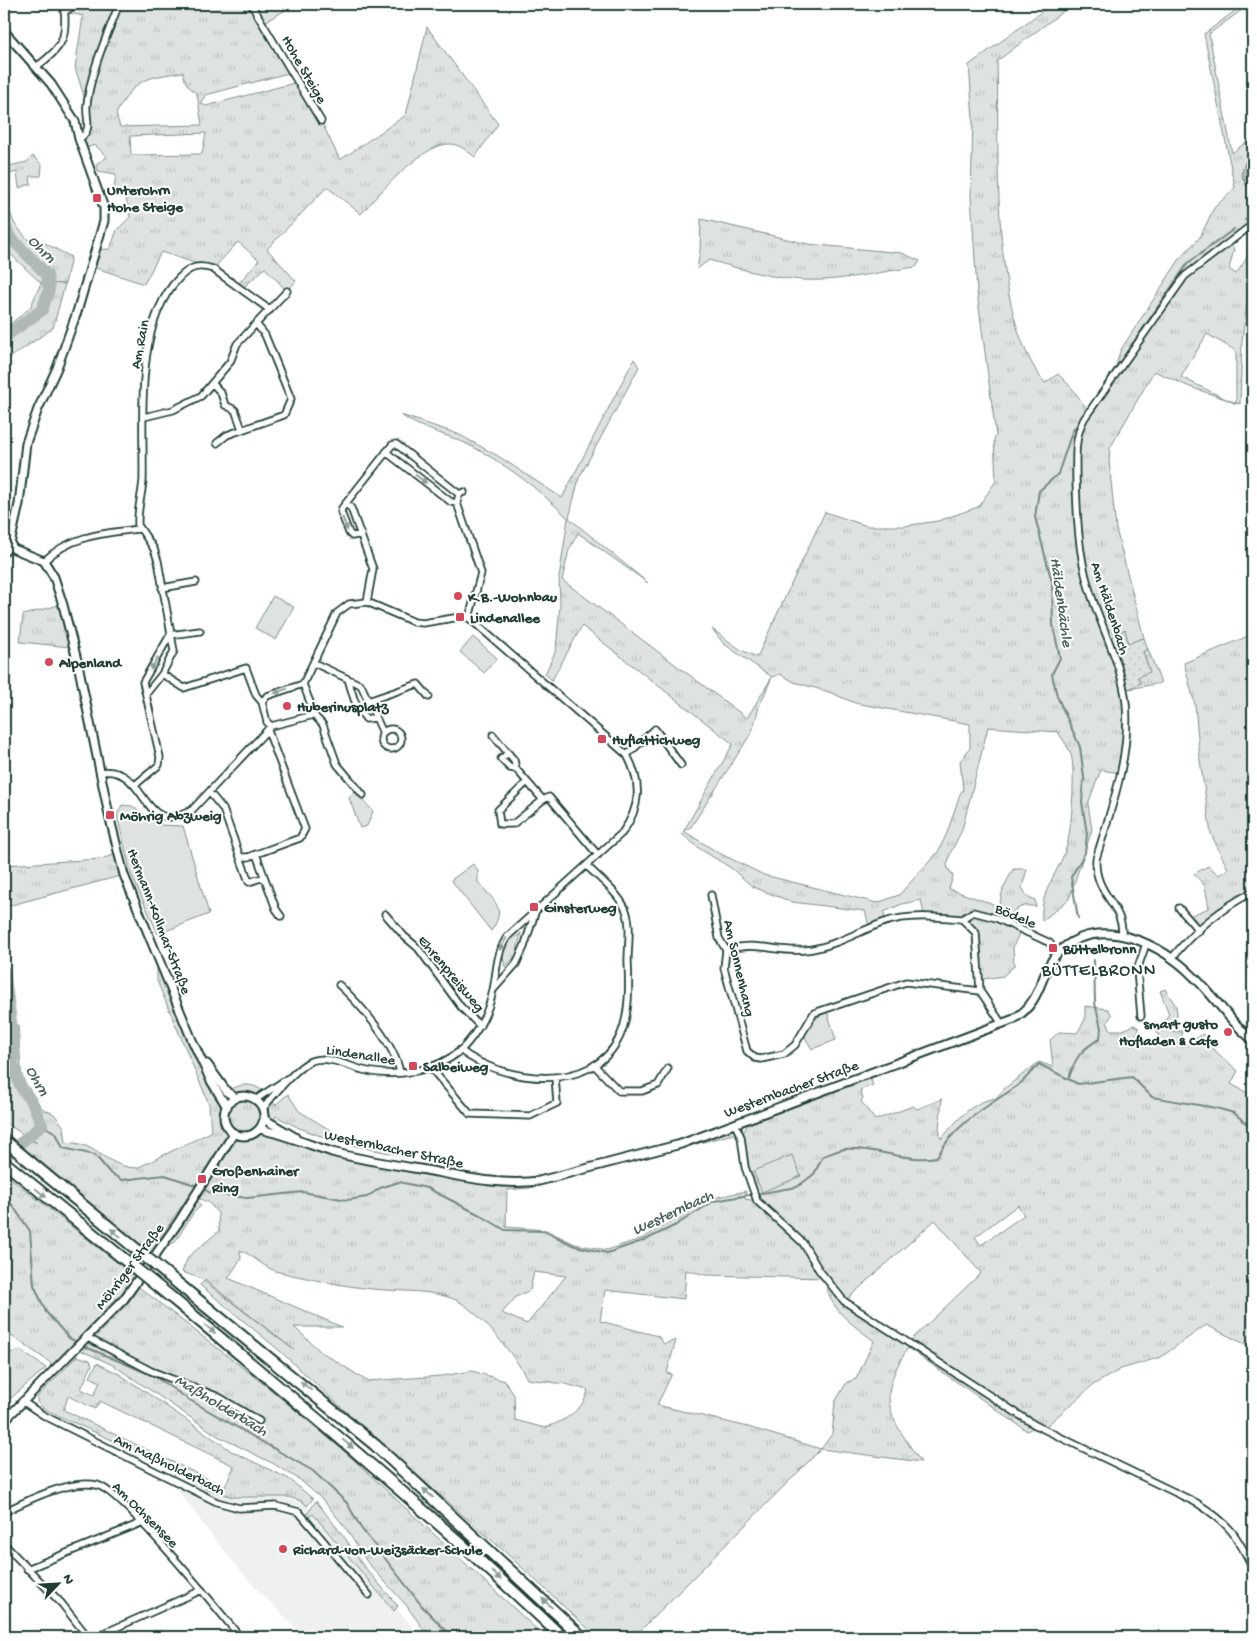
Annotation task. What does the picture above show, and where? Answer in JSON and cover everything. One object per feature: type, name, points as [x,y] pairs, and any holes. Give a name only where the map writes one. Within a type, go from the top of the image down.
[{"type":"highway","points":[[4,1140],[375,1444],[582,1637]]},
{"type":"highway","points":[[4,1162],[364,1456],[562,1637]]},
{"type":"street","points":[[36,67],[54,54],[63,42],[64,4]]},
{"type":"street","points":[[64,12],[77,4]]},
{"type":"street","points":[[79,139],[89,129],[87,106],[96,63],[119,4]]},
{"type":"street","name":"Hohe Steige","points":[[251,4],[321,121]]},
{"type":"street","points":[[4,31],[36,67],[70,111],[104,208],[104,221],[78,312],[57,368],[38,408],[26,443],[19,504],[10,539],[11,546]]},
{"type":"street","name":"Am Häldenbach","points":[[1122,936],[1122,921],[1100,886],[1095,870],[1096,859],[1120,773],[1126,743],[1126,700],[1120,674],[1084,572],[1079,537],[1076,438],[1084,419],[1185,276],[1253,224]]},
{"type":"street","name":"Am Rain","points":[[139,529],[137,519],[142,483],[144,385],[150,337],[159,309],[169,289],[187,270],[196,266],[213,269],[270,310]]},
{"type":"street","points":[[144,418],[189,403],[201,396],[230,362],[237,344],[257,325],[287,291]]},
{"type":"street","points":[[217,443],[227,435],[284,415],[292,399],[265,335],[257,325]]},
{"type":"street","points":[[213,384],[221,393],[225,405],[235,410],[242,429]]},
{"type":"street","points":[[262,702],[268,696],[303,684],[336,613],[349,604],[367,602],[414,622],[423,623],[460,617],[469,618],[481,573],[457,503],[461,493],[396,444],[392,445],[386,452],[347,505],[342,508],[341,512],[347,530],[352,536],[361,534]]},
{"type":"street","points":[[386,452],[451,502],[457,503]]},
{"type":"street","points":[[347,505],[351,508],[373,569],[367,602]]},
{"type":"street","points":[[11,546],[44,561],[61,548],[82,538],[139,529],[154,549],[174,652],[162,674],[146,694]]},
{"type":"street","points":[[4,553],[11,546]]},
{"type":"street","name":"Hermann-Kollmar-Straße","points":[[44,561],[54,577],[63,605],[82,682],[100,772],[124,875],[196,1050],[227,1106]]},
{"type":"street","points":[[162,588],[196,582]]},
{"type":"street","name":"Lindenallee","points":[[263,1108],[290,1077],[305,1064],[322,1060],[366,1070],[400,1073],[430,1066],[460,1050],[480,1026],[494,990],[500,946],[508,936],[622,833],[631,821],[637,805],[639,787],[635,770],[628,755],[476,621],[469,618]]},
{"type":"street","points":[[170,635],[200,631]]},
{"type":"street","points":[[135,785],[159,766],[160,757],[143,682],[170,635]]},
{"type":"street","points":[[314,662],[361,685],[383,733]]},
{"type":"street","points":[[162,674],[184,688],[246,668],[256,695],[262,702],[305,829],[300,838],[256,854],[240,857]]},
{"type":"street","points":[[348,679],[360,712],[366,719],[375,718]]},
{"type":"street","points":[[303,684],[313,710],[312,713],[324,725],[337,764],[363,795]]},
{"type":"street","points":[[368,701],[418,684],[429,697]]},
{"type":"street","points":[[100,772],[121,773],[135,785],[154,812],[168,817],[183,815],[192,810],[270,729],[312,713]]},
{"type":"street","points":[[628,755],[655,730],[681,765]]},
{"type":"street","points":[[493,735],[514,760],[516,769],[543,800]]},
{"type":"street","points":[[508,752],[501,759],[510,768],[516,769]]},
{"type":"street","points":[[527,782],[498,810],[500,824],[513,824],[549,797],[598,855]]},
{"type":"street","points":[[209,792],[223,809],[250,882],[264,877]]},
{"type":"street","points":[[256,854],[276,910],[281,916]]},
{"type":"street","points":[[460,1050],[493,1069],[513,1075],[555,1077],[581,1073],[594,1065],[604,1058],[620,1037],[626,1014],[629,922],[624,906],[587,866]]},
{"type":"street","points":[[1172,958],[1199,931],[1236,900],[1253,892]]},
{"type":"street","name":"Am Sonnenhang","points":[[711,895],[719,938],[726,950],[724,968],[747,1051],[755,1058],[762,1060],[790,1050],[814,1013],[896,985],[916,981],[949,988],[980,991]]},
{"type":"street","points":[[1178,908],[1199,931]]},
{"type":"street","name":"Lindenallee","points":[[494,990],[516,964],[536,911]]},
{"type":"street","name":"Bödele","points":[[962,920],[973,912],[996,918],[1050,944],[1056,954]]},
{"type":"street","name":"Ehrenpreisweg","points":[[385,914],[404,936],[418,948],[461,1007],[480,1026]]},
{"type":"street","points":[[726,950],[752,945],[783,950],[804,950],[856,936],[885,922],[905,917],[962,920],[976,933],[980,991],[1002,1024]]},
{"type":"street","name":"Westernbacher Straße","points":[[260,1129],[297,1138],[332,1152],[405,1166],[488,1181],[519,1184],[539,1182],[635,1158],[681,1144],[1014,1019],[1029,1008],[1056,954],[1072,942],[1093,934],[1122,936],[1146,944],[1172,958],[1193,975],[1232,1022],[1253,1040]]},
{"type":"street","points":[[1141,1016],[1137,970],[1146,944]]},
{"type":"street","points":[[339,984],[376,1026],[395,1054],[400,1073]]},
{"type":"street","points":[[196,1050],[227,1092],[236,1098]]},
{"type":"street","points":[[594,1065],[619,1090],[642,1091],[658,1085],[668,1068]]},
{"type":"street","points":[[430,1066],[470,1114],[530,1116],[558,1103],[555,1077]]},
{"type":"street","points":[[255,1100],[290,1077]]},
{"type":"street","points":[[249,1097],[255,1100],[263,1108],[264,1119],[260,1129],[251,1135],[245,1136],[234,1133],[226,1123],[227,1106],[236,1098],[249,1097]]},
{"type":"street","points":[[264,1119],[297,1138]]},
{"type":"street","points":[[735,1124],[741,1137],[746,1167],[757,1201],[803,1243],[819,1270],[844,1301],[904,1338],[1035,1426],[1197,1504],[1222,1518],[1235,1533],[1253,1568]]},
{"type":"street","name":"Möhriger Straße","points":[[4,1421],[22,1401],[88,1338],[141,1278],[234,1133]]},
{"type":"street","points":[[88,1338],[151,1371],[219,1397],[259,1422]]},
{"type":"street","name":"Am Maßholderbach","points":[[22,1401],[58,1423],[217,1502],[239,1508],[276,1506],[298,1512],[369,1595]]},
{"type":"street","name":"Am Ochsensee","points":[[4,1512],[33,1497],[82,1484],[99,1485],[114,1495],[141,1523],[202,1590],[240,1637]]},
{"type":"street","points":[[26,1569],[141,1523]]},
{"type":"street","points":[[4,1544],[26,1569],[62,1604],[88,1637]]},
{"type":"street","points":[[95,1637],[202,1590]]},
{"type":"shaded area","name":"Richard-von-Weizsäcker-Schule","points":[[183,1474],[233,1497],[289,1497],[302,1501],[321,1519],[421,1637],[305,1637],[254,1586],[216,1541],[176,1488]]},
{"type":"green space","points":[[93,4],[296,4],[263,23],[292,72],[206,95],[200,103],[206,106],[298,82],[321,121],[340,160],[406,115],[427,27],[498,124],[475,157],[452,144],[437,147],[425,153],[401,172],[361,214],[327,187],[267,249],[296,281],[287,291],[265,268],[243,288],[238,284],[259,260],[238,242],[213,269],[161,252],[144,284],[90,266],[94,250],[110,249],[117,230],[130,217],[124,190],[114,190],[116,174],[98,171],[96,164],[107,157],[95,145],[83,149],[79,139],[86,134],[87,105],[75,68],[83,16],[64,12],[76,5],[90,9]],"holes":[[[183,72],[187,85],[197,94],[202,125],[120,127],[116,114],[129,93],[136,86],[150,78]],[[206,133],[202,154],[131,155],[130,136]]]},
{"type":"green space","points":[[1052,4],[1073,4],[997,61],[998,184],[1006,274],[1014,316],[1027,353],[1045,383],[1058,374],[1072,388],[1087,409],[1116,366],[1120,351],[1181,257],[1200,237],[1214,208],[1235,188],[1204,34],[1244,4],[1250,4],[1209,34],[1232,153],[1253,137],[1253,151],[1246,160],[1246,185],[1253,190],[1253,234],[1247,229],[1230,242],[1234,249],[1229,269],[1236,274],[1253,249],[1253,285],[1248,295],[1242,341],[1240,404],[1236,403],[1236,351],[1207,334],[1181,377],[1227,400],[1190,387],[1154,371],[1110,448],[1109,462],[1116,529],[1144,638],[1128,644],[1125,629],[1119,674],[1127,717],[1120,773],[1101,770],[1088,804],[1092,830],[1069,899],[1042,921],[1045,894],[1064,854],[1069,835],[1073,792],[1071,756],[1058,732],[988,727],[962,830],[950,854],[947,866],[953,876],[949,889],[999,906],[1003,889],[1013,869],[1027,869],[1022,888],[1027,896],[1035,900],[1036,907],[1026,906],[1018,908],[1005,922],[1021,929],[1013,947],[1014,966],[1003,976],[978,980],[976,933],[962,919],[925,919],[921,900],[902,904],[884,912],[885,922],[870,929],[865,911],[792,902],[753,887],[731,868],[700,849],[682,834],[733,744],[582,626],[552,680],[545,674],[556,650],[560,605],[559,578],[568,518],[532,486],[493,458],[465,443],[408,420],[401,415],[458,434],[498,456],[562,498],[634,359],[639,367],[579,478],[569,518],[648,583],[578,533],[569,550],[562,580],[747,718],[772,677],[724,644],[712,629],[741,650],[757,657],[825,512],[867,526],[904,526],[938,521],[978,507],[996,481],[994,439],[996,436],[977,292],[971,196],[973,119],[969,65]],"holes":[[[780,674],[794,682],[829,692],[855,703],[970,724],[970,748],[960,761],[963,790],[947,833],[938,852],[899,895],[877,903],[764,875],[717,852],[684,831],[691,827],[752,732],[759,707],[772,677]]]},
{"type":"green space","points":[[33,156],[42,165],[41,176],[30,176],[31,184],[19,188],[17,172],[5,175],[4,181],[4,167],[27,162]]},
{"type":"green space","points":[[4,195],[14,223],[28,240],[41,241],[71,257],[65,284],[41,283],[4,248]]},
{"type":"green space","points":[[701,219],[808,244],[902,253],[920,261],[916,267],[823,280],[771,276],[709,260],[697,269],[700,252]]},
{"type":"green space","points":[[41,283],[65,284],[53,328],[4,362],[4,329],[30,308]]},
{"type":"green space","points":[[273,596],[294,607],[276,640],[255,628]]},
{"type":"green space","points":[[59,605],[70,647],[20,642],[23,615]]},
{"type":"green space","points":[[1125,629],[1128,643],[1144,638],[1148,649],[1143,652],[1150,672],[1138,677],[1141,683],[1129,689],[1119,674],[1107,640]]},
{"type":"green space","points":[[1253,634],[1253,892],[1236,900],[1199,931],[1187,917],[1209,908],[1205,886],[1194,874],[1208,866],[1219,875],[1228,869],[1211,834],[1200,760],[1195,705],[1184,663]]},
{"type":"green space","points":[[473,637],[497,658],[484,673],[460,652]]},
{"type":"green space","points":[[1148,649],[1161,683],[1129,689],[1140,683],[1137,677],[1143,652]]},
{"type":"green space","points":[[354,791],[373,811],[367,826],[360,828],[349,798]]},
{"type":"green space","points":[[122,805],[132,806],[160,825],[183,826],[209,914],[158,934],[131,874],[117,815]]},
{"type":"green space","points":[[118,854],[124,875],[4,907],[4,865],[100,859]]},
{"type":"green space","points":[[473,864],[478,871],[478,882],[493,899],[498,910],[496,923],[491,931],[451,880]]},
{"type":"green space","points":[[521,933],[516,956],[505,967],[502,952],[507,943]]},
{"type":"green space","points":[[157,955],[192,1040],[228,1106],[235,1099],[227,1092],[236,1087],[251,1085],[265,1093],[278,1083],[270,1098],[275,1105],[288,1094],[299,1111],[335,1133],[370,1142],[403,1156],[337,1142],[299,1128],[276,1116],[272,1125],[297,1139],[332,1152],[519,1184],[635,1158],[743,1120],[742,1135],[749,1122],[870,1077],[873,1085],[860,1090],[863,1098],[861,1101],[875,1120],[913,1106],[917,1109],[942,1099],[939,1128],[941,1139],[965,1113],[979,1103],[996,1098],[1005,1088],[1039,1062],[1053,1067],[1050,1040],[1059,1032],[1077,1033],[1085,1020],[1085,1006],[1108,1009],[1112,1015],[1107,1022],[1111,1030],[1123,1030],[1134,1025],[1139,1028],[1135,1041],[1161,1046],[1157,1031],[1169,1014],[1160,991],[1165,989],[1176,1006],[1177,1014],[1171,1031],[1182,1031],[1182,1040],[1177,1044],[1182,1047],[1203,1034],[1213,1049],[1238,1071],[1231,1084],[1253,1096],[1253,1348],[1206,1325],[1161,1357],[1121,1369],[1093,1385],[1043,1429],[1035,1426],[1027,1431],[908,1348],[892,1381],[889,1394],[890,1407],[901,1432],[921,1462],[821,1449],[634,1637],[597,1637],[504,1551],[379,1442],[280,1351],[200,1285],[204,1281],[294,1350],[205,1280],[182,1272],[188,1257],[219,1231],[218,1213],[208,1202],[195,1197],[201,1206],[194,1212],[175,1242],[159,1250],[194,1196],[189,1195],[150,1253],[86,1209],[22,1149],[26,1138],[37,1143],[4,1122],[4,1038],[12,1023],[18,1026],[22,1081],[43,1109],[54,1114],[64,1127],[66,1142],[84,1145],[116,1163],[137,1168],[211,1132],[209,1104],[157,981]],"holes":[[[737,1133],[757,1201],[745,1199],[746,1191],[713,1198],[643,1238],[607,1250],[575,1244],[546,1230],[506,1227],[507,1190],[530,1188]],[[1018,1205],[1024,1215],[981,1245],[975,1237]],[[935,1220],[981,1273],[910,1341],[845,1301]],[[240,1250],[269,1268],[314,1280],[350,1286],[426,1292],[446,1296],[465,1305],[496,1335],[515,1359],[527,1379],[565,1384],[588,1390],[586,1397],[572,1414],[545,1428],[515,1420],[514,1395],[505,1381],[472,1371],[442,1376],[367,1381],[320,1351],[294,1327],[342,1327],[228,1278],[241,1259]],[[686,1270],[706,1275],[825,1278],[831,1299],[842,1315],[874,1341],[856,1379],[847,1382],[835,1402],[832,1434],[821,1449],[748,1427],[657,1405],[672,1374],[667,1373],[676,1340],[664,1344],[658,1336],[600,1321],[605,1290],[684,1299]],[[534,1272],[566,1276],[527,1324],[502,1313],[516,1297],[530,1290]]]},
{"type":"green space","points":[[827,1011],[836,1040],[812,1049],[804,1036],[811,1022]]},
{"type":"green space","points":[[792,1155],[801,1176],[762,1192],[753,1171]]},
{"type":"green space","points":[[4,1173],[134,1276],[121,1294],[50,1367],[51,1363],[4,1331]]},
{"type":"green space","points":[[139,1287],[270,1389],[344,1451],[545,1637],[429,1637],[406,1605],[367,1562],[345,1527],[323,1500],[300,1480],[274,1464],[218,1436],[113,1365],[82,1351],[128,1303]]},
{"type":"green space","points":[[20,1350],[46,1368],[4,1404],[4,1355]]},
{"type":"green space","points":[[77,1356],[90,1360],[92,1365],[81,1389],[94,1395],[100,1382],[90,1377],[97,1363],[121,1375],[233,1452],[289,1479],[313,1499],[307,1506],[302,1501],[289,1497],[233,1497],[208,1489],[138,1452],[44,1409],[37,1402],[37,1397]],"holes":[[[68,1396],[95,1409],[100,1401],[234,1466],[225,1487],[64,1410]]]},
{"type":"green space","points":[[316,1501],[345,1538],[362,1564],[398,1606],[394,1611],[313,1514],[308,1517],[306,1516]]},
{"type":"water","points":[[1253,151],[1253,190],[1246,185],[1241,174],[1246,160]]},
{"type":"waterway","name":"Häldenbächle","points":[[1245,220],[1253,214]]},
{"type":"waterway","name":"Ohrn","points":[[4,223],[10,237],[47,275],[49,290],[42,310],[4,337]]},
{"type":"waterway","name":"Häldenbächle","points":[[1078,918],[1071,877],[1085,853],[1087,834],[1082,802],[1084,777],[1080,747],[1057,696],[1052,674],[1060,658],[1053,625],[1052,582],[1035,517],[1039,491],[1058,474],[1072,432],[1188,263],[1234,229]]},
{"type":"waterway","name":"Häldenbächle","points":[[1069,1078],[1083,1050],[1100,1039],[1101,1028],[1095,1003],[1094,960]]},
{"type":"waterway","name":"Ohrn","points":[[4,971],[14,1043],[13,1065],[20,1085],[33,1104],[42,1125],[4,1157]]},
{"type":"waterway","name":"Westernbach","points":[[202,1188],[210,1193],[247,1198],[303,1192],[347,1200],[367,1197],[380,1188],[399,1182],[427,1188],[505,1230],[544,1231],[575,1246],[607,1253],[645,1240],[676,1225],[714,1201],[797,1187],[814,1174],[823,1156],[840,1150],[869,1150],[914,1158],[937,1157],[944,1145],[962,1125],[1017,1086],[1039,1064],[1078,1084],[1132,1077],[1152,1097],[1234,1113],[1253,1129]]},
{"type":"waterway","name":"Westernbach","points":[[42,1125],[56,1133],[63,1148],[95,1155],[110,1173],[122,1180],[165,1175],[198,1186]]},
{"type":"waterway","name":"Maßholderbach","points":[[4,1193],[30,1231],[34,1285],[46,1312],[69,1338],[77,1342]]},
{"type":"waterway","name":"Maßholderbach","points":[[81,1345],[154,1376],[188,1399],[313,1471],[347,1503],[361,1528],[422,1606],[452,1637]]},
{"type":"place","name":"Unterohrn Hohe Steige","points":[[97,198]]},
{"type":"place","name":"K.B.-Wohnbau","points":[[458,596]]},
{"type":"place","name":"Lindenallee","points":[[460,617]]},
{"type":"place","name":"Alpenland","points":[[49,662]]},
{"type":"place","name":"Huberinusplatz","points":[[287,706]]},
{"type":"place","name":"Huflattichweg","points":[[602,739]]},
{"type":"place","name":"Möhrig Abzweig","points":[[110,815]]},
{"type":"place","name":"Ginsterweg","points":[[534,907]]},
{"type":"place","name":"Büttelbronn","points":[[1053,948]]},
{"type":"place","name":"smart gusto Hofladen & Cafe","points":[[1228,1032]]},
{"type":"place","name":"Salbeiweg","points":[[413,1066]]},
{"type":"place","name":"Großenhainer Ring","points":[[202,1179]]},
{"type":"place","name":"Richard-von-Weizsäcker-Schule","points":[[283,1549]]},
{"type":"district","name":"BÜTTELBRONN","points":[[1099,969]]}]
